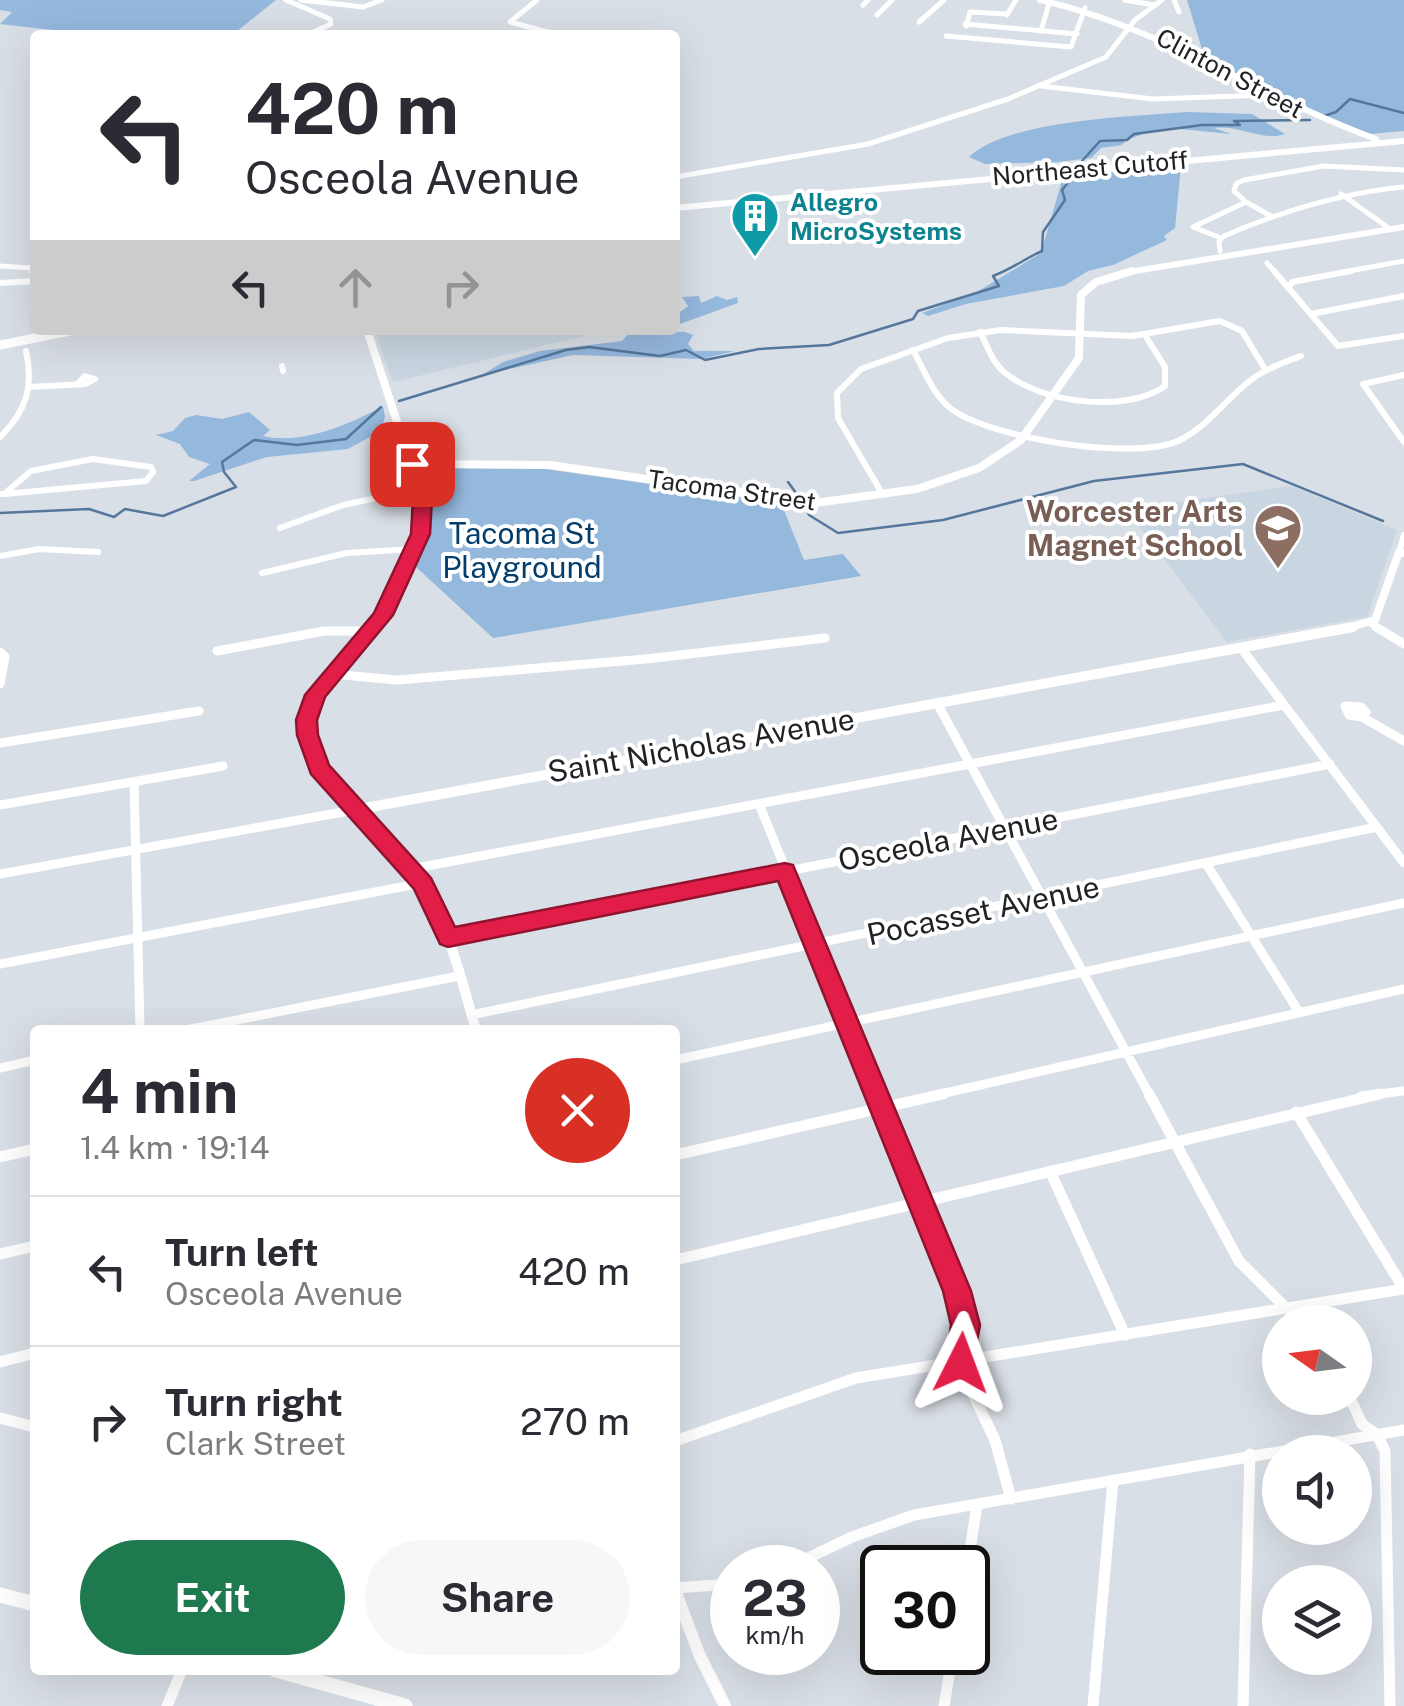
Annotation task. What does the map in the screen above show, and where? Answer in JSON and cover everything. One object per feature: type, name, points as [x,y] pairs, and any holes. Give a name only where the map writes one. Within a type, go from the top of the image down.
[{"type":"main road","name":"Clinton Street","points":[[1046,0],[1132,24],[1360,138]]},
{"type":"main road","name":"Northeast Cutoff","points":[[680,207],[1360,138],[1404,144]]},
{"type":"main road","points":[[5,344],[52,335]]},
{"type":"main road","points":[[0,1595],[30,1603]]},
{"type":"main road","points":[[294,1675],[405,1706]]},
{"type":"street","points":[[286,0],[330,18],[326,30]]},
{"type":"street","points":[[301,0],[369,6],[382,0]]},
{"type":"street","points":[[537,0],[510,22],[540,30]]},
{"type":"street","points":[[876,15],[892,0]]},
{"type":"street","points":[[919,22],[944,0]]},
{"type":"street","points":[[1003,27],[1016,0]]},
{"type":"street","points":[[1042,31],[1046,0]]},
{"type":"street","points":[[1125,0],[1154,6]]},
{"type":"street","points":[[680,176],[868,144],[1041,86],[1112,54],[1132,24],[1162,0]]},
{"type":"street","points":[[1174,0],[1179,12]]},
{"type":"street","points":[[946,36],[1065,48],[1073,46],[1085,8]]},
{"type":"street","points":[[962,38],[970,12],[1006,14]]},
{"type":"street","points":[[965,24],[1077,34]]},
{"type":"street","points":[[1041,86],[1142,98],[1264,93]]},
{"type":"street","points":[[1271,216],[1246,202],[1234,187],[1249,178],[1336,166],[1404,170]]},
{"type":"street","points":[[1246,202],[1193,227],[1221,238],[1271,216],[1341,194],[1404,187]]},
{"type":"street","points":[[1341,194],[1390,229]]},
{"type":"street","name":"Tacoma Street","points":[[412,464],[550,466],[815,504],[883,494],[963,475],[997,458],[1026,433],[1079,358],[1081,295],[1096,282],[1119,273],[1404,226]]},
{"type":"street","points":[[1220,251],[1221,238]]},
{"type":"street","points":[[1267,263],[1338,346],[1404,336]]},
{"type":"street","points":[[1289,288],[1292,282],[1402,263]]},
{"type":"street","points":[[0,266],[30,268]]},
{"type":"street","points":[[0,284],[30,281]]},
{"type":"street","points":[[1311,314],[1404,296]]},
{"type":"street","points":[[883,494],[838,418],[835,398],[842,383],[854,372],[912,350],[980,332],[1144,335],[1216,321],[1230,323],[1242,331],[1265,369]]},
{"type":"street","points":[[980,332],[1006,374],[1054,392],[1112,405],[1134,404],[1159,394],[1165,386],[1165,367],[1144,335]]},
{"type":"street","points":[[369,335],[420,489],[422,522],[415,549],[394,595],[371,631],[331,674],[312,702],[307,720],[308,740],[319,768],[422,883],[448,938],[474,1025]]},
{"type":"street","points":[[26,352],[38,338]]},
{"type":"street","points":[[5,344],[26,352]]},
{"type":"street","points":[[912,350],[946,406],[1026,433],[1106,450],[1167,445],[1201,428],[1249,378],[1301,356]]},
{"type":"street","points":[[0,437],[26,407],[32,372],[26,352]]},
{"type":"street","points":[[1404,375],[1362,384],[1404,442]]},
{"type":"street","points":[[30,387],[80,382]]},
{"type":"street","points":[[114,460],[151,466],[153,472],[146,481],[2,494],[18,475],[46,465],[114,460]]},
{"type":"street","points":[[280,528],[343,505],[420,489]]},
{"type":"street","points":[[1404,535],[1402,553],[1371,624],[1404,644]]},
{"type":"street","points":[[0,556],[39,549],[98,552]]},
{"type":"street","points":[[262,572],[347,553],[415,549]]},
{"type":"street","name":"Saint Nicholas Avenue","points":[[0,874],[1371,624]]},
{"type":"street","points":[[217,651],[324,632],[371,631]]},
{"type":"street","points":[[331,674],[396,680],[646,659],[825,638]]},
{"type":"street","points":[[1241,648],[1404,864]]},
{"type":"street","points":[[0,652],[5,656],[5,672],[0,684]]},
{"type":"street","points":[[937,703],[1239,1261],[1283,1305]]},
{"type":"street","points":[[411,869],[1284,704]]},
{"type":"street","points":[[0,743],[199,711]]},
{"type":"street","points":[[1362,717],[1404,741]]},
{"type":"street","name":"Osceola Avenue","points":[[448,938],[1330,764]]},
{"type":"street","points":[[0,805],[223,766]]},
{"type":"street","points":[[134,782],[140,1025]]},
{"type":"street","points":[[759,804],[961,1302],[966,1325],[961,1363],[995,1440],[1011,1499]]},
{"type":"street","name":"Pocasset Avenue","points":[[471,1015],[1377,827]]},
{"type":"street","points":[[1207,865],[1299,1012]]},
{"type":"street","points":[[0,964],[422,883]]},
{"type":"street","points":[[680,1059],[1404,903]]},
{"type":"street","points":[[211,1025],[459,976]]},
{"type":"street","points":[[680,1154],[1400,990],[1404,1004]]},
{"type":"street","points":[[0,1068],[30,1061]]},
{"type":"street","points":[[680,1259],[1296,1112],[1404,1091]]},
{"type":"street","points":[[1296,1112],[1404,1289],[1316,1305]]},
{"type":"street","points":[[0,1156],[30,1150]]},
{"type":"street","points":[[1050,1171],[1126,1335]]},
{"type":"street","points":[[0,1254],[30,1247]]},
{"type":"street","points":[[680,1440],[856,1378],[1262,1314]]},
{"type":"street","points":[[0,1362],[30,1355]]},
{"type":"street","points":[[1358,1415],[1362,1424],[1377,1434],[1385,1451],[1390,1706]]},
{"type":"street","points":[[0,1418],[30,1426]]},
{"type":"street","points":[[840,1545],[895,1521],[977,1504],[1404,1430]]},
{"type":"street","points":[[1243,1706],[1250,1454]]},
{"type":"street","points":[[1093,1706],[1113,1480]]},
{"type":"street","points":[[971,1545],[977,1504]]},
{"type":"street","points":[[680,1589],[710,1588]]},
{"type":"street","points":[[680,1601],[724,1706]]},
{"type":"street","points":[[167,1706],[180,1675]]},
{"type":"street","points":[[944,1706],[949,1675]]},
{"type":"shaded area","points":[[377,335],[587,335],[393,382]]},
{"type":"shaded area","name":"Worcester Arts Magnet School","points":[[1292,486],[1397,530],[1367,617],[1227,642],[1126,509]]},
{"type":"green space","points":[[0,0],[276,0],[238,30],[53,30],[0,24],[12,12],[0,10]]},
{"type":"green space","points":[[1187,0],[1404,0],[1404,131],[1369,134],[1326,120],[1205,59]]},
{"type":"green space","points":[[1188,112],[1252,114],[1285,134],[1268,136],[1223,127],[1214,128],[1231,134],[1180,129],[1149,132],[1122,145],[1101,148],[1091,158],[985,164],[969,157],[987,145],[1041,128],[1105,118]]},
{"type":"green space","points":[[1181,166],[1175,228],[1164,236],[1167,240],[1113,265],[1088,271],[1064,286],[966,304],[928,316],[922,313],[977,292],[1041,253],[1063,177]]},
{"type":"green space","points":[[699,296],[701,303],[717,296],[727,300],[737,297],[738,303],[680,324],[680,312],[688,306],[682,297]]},
{"type":"green space","points":[[685,332],[693,335],[688,344],[694,351],[735,351],[702,359],[573,355],[482,375],[503,362],[540,351],[622,341],[627,335]]},
{"type":"green space","points":[[383,406],[381,431],[348,449],[267,457],[194,481],[189,481],[210,464],[189,457],[180,444],[156,435],[173,431],[185,418],[196,415],[222,419],[249,412],[270,430],[263,436],[294,438],[341,426]]},
{"type":"green space","name":"Tacoma St Playground","points":[[531,467],[781,503],[804,560],[843,554],[861,576],[493,638],[416,567],[431,517],[422,471]]},
{"type":"waterway","points":[[1324,116],[1336,112],[1350,99],[1404,113]]},
{"type":"waterway","points":[[1082,161],[1100,141],[1127,140],[1134,134],[1202,125],[1240,125],[1234,121],[1310,120]]},
{"type":"waterway","points":[[399,401],[566,350],[589,347],[660,356],[686,350],[705,360],[759,349],[829,345],[913,319],[918,311],[999,286],[993,276],[1042,251],[1043,232],[1065,200],[1062,190],[1075,174]]},
{"type":"waterway","points":[[0,513],[89,509],[114,517],[125,509],[163,516],[236,487],[224,472],[222,462],[254,440],[297,445],[346,439],[381,407]]},
{"type":"waterway","points":[[806,507],[809,515],[838,533],[943,520],[1094,481],[1243,464],[1383,521]]},
{"type":"waterway","points":[[788,482],[799,497]]},
{"type":"place","name":"Allegro MicroSystems","points":[[755,258]]},
{"type":"place","name":"Worcester Arts Magnet School","points":[[1278,570]]},
{"type":"route","points":[[412,464],[422,498],[420,534],[383,615],[315,695],[307,720],[312,758],[334,790],[395,850],[423,884],[448,938],[785,871],[961,1302],[966,1325],[961,1363]]}]
